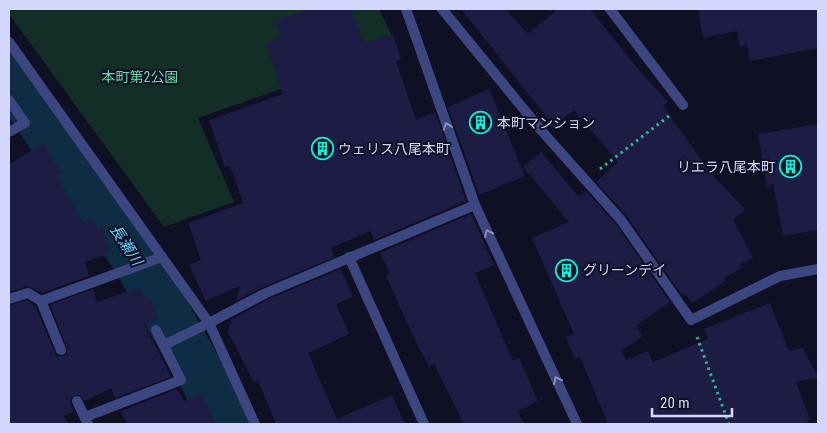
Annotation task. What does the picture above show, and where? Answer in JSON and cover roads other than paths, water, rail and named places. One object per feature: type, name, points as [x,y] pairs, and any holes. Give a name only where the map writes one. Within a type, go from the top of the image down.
[{"type":"street","points":[[406,9],[475,205],[577,424]]},
{"type":"street","points":[[442,9],[540,130],[621,220],[691,320],[780,276],[818,269]]},
{"type":"street","points":[[610,9],[683,105]]},
{"type":"street","points":[[9,42],[157,258],[205,324],[255,424]]},
{"type":"street","points":[[9,100],[26,123],[9,132]]},
{"type":"street","points":[[164,345],[266,293],[475,205]]},
{"type":"street","points":[[350,257],[424,424]]},
{"type":"street","points":[[41,301],[157,258]]},
{"type":"street","points":[[9,299],[28,293],[41,301],[61,350]]},
{"type":"street","points":[[77,401],[86,421],[181,380],[156,330]]},
{"type":"waterway","name":"長瀬川","points":[[9,76],[134,256],[206,383],[225,424]]},
{"type":"place","name":"本町マンション","points":[[481,123]]},
{"type":"place","name":"ウェリス八尾本町","points":[[322,149]]},
{"type":"place","name":"リエラ八尾本町","points":[[791,167]]},
{"type":"place","name":"グリーンデイ","points":[[567,270]]},
{"type":"park label","name":"本町第2公園","points":[[140,77]]}]
